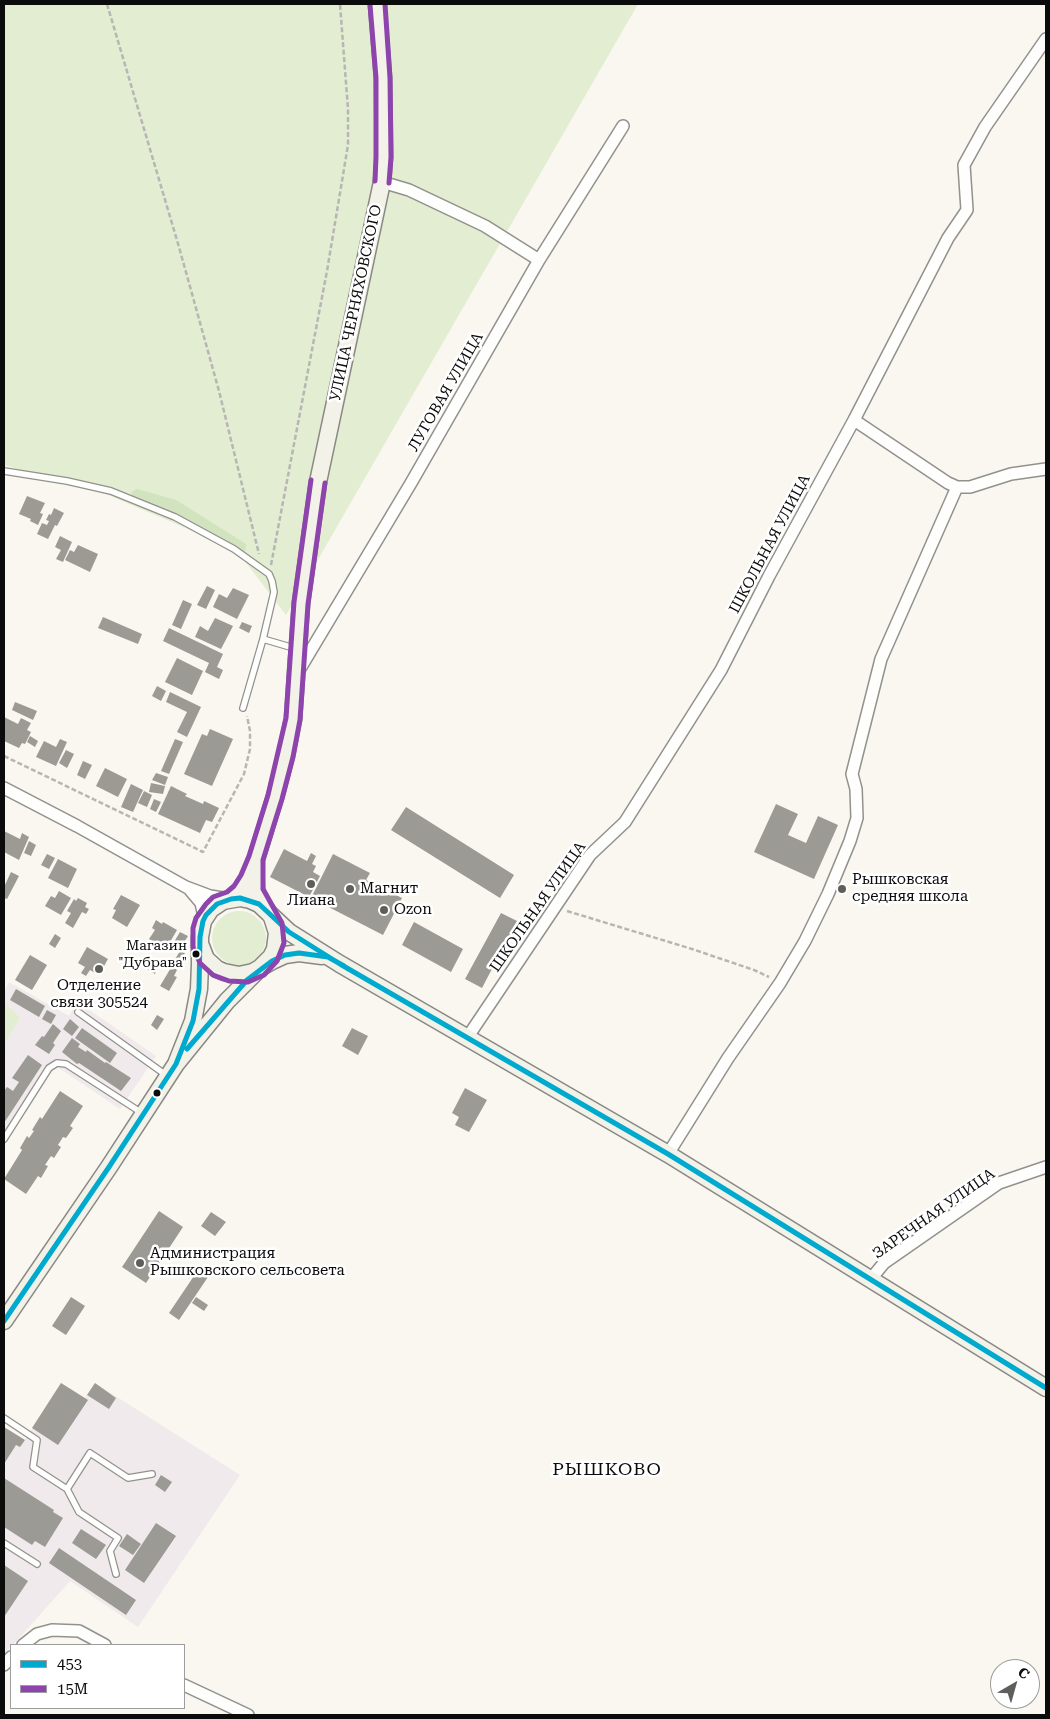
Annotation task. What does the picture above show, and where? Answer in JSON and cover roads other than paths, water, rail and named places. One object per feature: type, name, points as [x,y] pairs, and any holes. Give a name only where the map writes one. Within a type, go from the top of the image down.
[{"type":"main road","name":"УЛИЦА ЧЕРНЯХОВСКОГО","points":[[256,860],[286,755],[293,719],[301,603],[318,482],[382,182],[384,157],[383,78],[377,4]]},
{"type":"main road","points":[[172,1070],[193,1021],[199,989],[200,937],[203,921],[217,904],[231,899],[240,891],[256,860]]},
{"type":"main road","points":[[4,1321],[172,1070],[227,1001],[271,957],[277,941],[275,925],[256,891],[256,860]]},
{"type":"main road","points":[[231,899],[250,900],[259,904],[289,932],[340,964]]},
{"type":"main road","points":[[200,945],[211,964],[224,972],[239,975],[260,969],[278,958],[299,953],[328,957],[668,1154],[1046,1388]]},
{"type":"street","name":"ШКОЛЬНАЯ УЛИЦА","points":[[467,1038],[590,855],[625,822],[721,670],[948,238],[967,210],[964,165],[985,126],[1046,39]]},
{"type":"street","name":"ЛУГОВАЯ УЛИЦА","points":[[297,673],[406,491],[539,260],[623,126]]},
{"type":"street","points":[[382,182],[409,190],[486,226],[539,260]]},
{"type":"street","points":[[854,420],[948,483],[957,487],[970,488],[1011,474],[1046,469]]},
{"type":"street","points":[[668,1154],[728,1058],[780,983],[805,941],[850,841],[856,818],[856,789],[852,774],[881,659],[957,487]]},
{"type":"street","points":[[4,788],[77,826],[186,887],[210,896],[231,899]]},
{"type":"street","points":[[186,887],[201,903],[203,921]]},
{"type":"street","name":"ЗАРЕЧНАЯ УЛИЦА","points":[[870,1280],[884,1263],[999,1183],[1046,1167]]},
{"type":"street","points":[[24,1644],[37,1634],[52,1630],[80,1631],[104,1644]]},
{"type":"street","points":[[185,1685],[248,1715]]},
{"type":"lane","points":[[4,471],[67,481],[111,491],[176,517],[234,549],[269,574],[274,592],[263,639],[243,708]]},
{"type":"lane","points":[[263,639],[298,649]]},
{"type":"lane","points":[[78,1012],[172,1070]]},
{"type":"lane","points":[[4,1139],[49,1068],[57,1063],[66,1064],[144,1114]]},
{"type":"lane","points":[[4,1418],[37,1440],[33,1467],[67,1489],[79,1512],[118,1538],[110,1551],[116,1574]]},
{"type":"lane","points":[[67,1489],[90,1454],[128,1478],[152,1474]]},
{"type":"lane","points":[[4,1543],[36,1564]]},
{"type":"place","name":"Лиана","points":[[311,884]]},
{"type":"place","name":"Магнит","points":[[350,889]]},
{"type":"place","name":"Рышковская средняя школа","points":[[842,889]]},
{"type":"place","name":"Ozon","points":[[384,910]]},
{"type":"place","name":"Магазин \"Дубрава\"","points":[[196,954]]},
{"type":"place","name":"Отделение связи 305524","points":[[99,969]]},
{"type":"place","name":"Администрация Рышковского сельсовета","points":[[140,1263]]},
{"type":"district","name":"РЫШКОВО","points":[[607,1470]]}]
